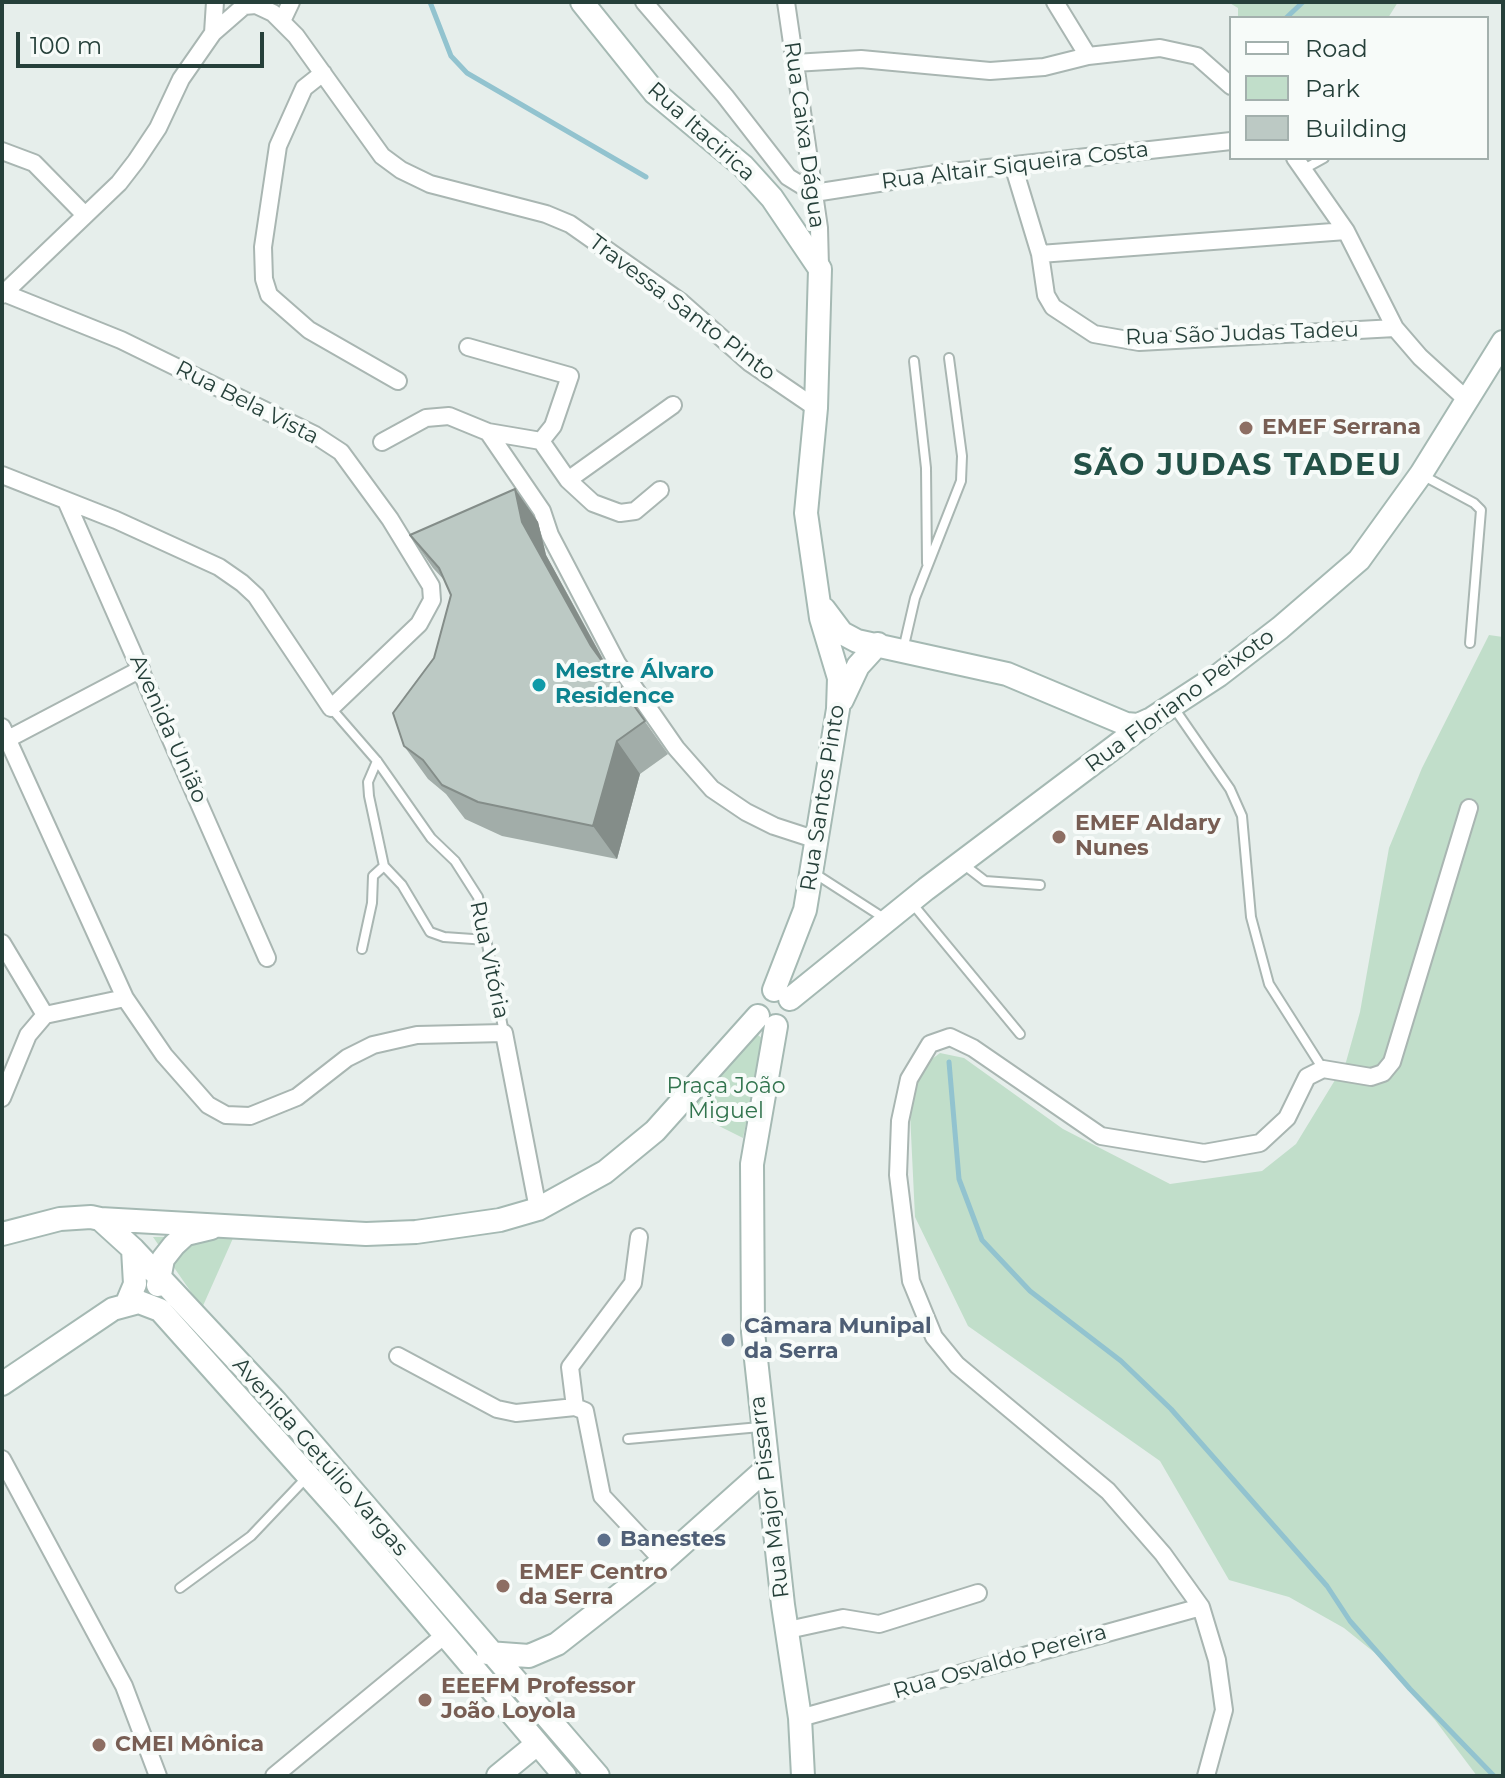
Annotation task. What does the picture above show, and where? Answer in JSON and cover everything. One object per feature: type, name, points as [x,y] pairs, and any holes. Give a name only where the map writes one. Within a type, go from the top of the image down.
[{"type":"street","points":[[213,33],[215,2]]},
{"type":"street","points":[[282,21],[291,2]]},
{"type":"street","name":"Rua Itacirica","points":[[582,2],[655,93],[743,166],[772,198],[820,269]]},
{"type":"street","points":[[644,2],[725,96],[759,144],[807,190]]},
{"type":"street","name":"Rua Caixa Dágua","points":[[786,2],[807,190],[820,269]]},
{"type":"street","points":[[1055,2],[1088,56]]},
{"type":"street","name":"Travessa Santo Pinto","points":[[3,294],[136,161],[158,128],[181,79],[213,33],[244,6],[264,7],[282,21],[382,156],[401,170],[430,184],[546,214],[570,224],[681,302],[750,363],[816,408]]},
{"type":"street","points":[[794,63],[861,59],[990,71],[1044,67],[1088,56],[1160,48],[1187,51],[1209,63],[1229,84]]},
{"type":"street","points":[[323,73],[304,88],[278,146],[263,247],[264,279],[269,295],[309,330],[398,381]]},
{"type":"street","name":"Rua Altair Siqueira Costa","points":[[807,190],[1229,141]]},
{"type":"street","points":[[2,151],[34,163],[85,215]]},
{"type":"street","points":[[1300,164],[1346,231],[1395,328],[1420,357],[1466,399]]},
{"type":"street","name":"Rua São Judas Tadeu","points":[[1013,165],[1040,254],[1046,295],[1053,307],[1094,334],[1139,342],[1395,328]]},
{"type":"street","points":[[1040,254],[1346,231]]},
{"type":"street","points":[[820,269],[816,408],[806,513],[820,603],[842,633],[857,641],[1007,674],[1133,725],[1163,712]]},
{"type":"street","name":"Rua Bela Vista","points":[[3,294],[121,340],[315,435],[341,452],[390,519],[431,586],[432,600],[419,624],[331,708]]},
{"type":"street","name":"Rua Floriano Peixoto","points":[[782,995],[888,920],[1109,752],[1290,620],[1359,560],[1421,474],[1503,342]]},
{"type":"street","points":[[468,347],[570,376],[553,426],[541,441]]},
{"type":"street","points":[[568,480],[673,405]]},
{"type":"street","points":[[382,442],[437,415],[488,432],[541,441],[568,480],[593,503],[620,513],[635,511],[660,490]]},
{"type":"street","points":[[488,432],[542,511],[550,535],[617,663],[676,748],[712,789],[746,812],[774,826],[817,840]]},
{"type":"street","points":[[2,475],[129,526],[219,567],[242,583],[256,596],[331,708]]},
{"type":"street","name":"Avenida União","points":[[67,503],[267,958]]},
{"type":"street","name":"Rua Santos Pinto","points":[[782,995],[814,872],[838,709],[839,678],[820,603]]},
{"type":"street","points":[[838,709],[858,666],[878,644]]},
{"type":"street","points":[[141,669],[5,733],[125,998],[190,1086],[208,1105],[226,1115],[250,1116],[297,1097],[347,1058],[373,1045],[417,1035],[504,1033]]},
{"type":"street","points":[[1104,715],[1116,737],[1109,752]]},
{"type":"street","points":[[1206,1776],[1224,1710],[1217,1660],[1201,1607],[1163,1554],[1108,1491],[957,1365],[934,1337],[911,1281],[898,1175],[900,1121],[909,1079],[930,1044],[950,1037],[973,1048],[1101,1136],[1204,1153],[1260,1143],[1287,1118],[1307,1077],[1323,1069],[1371,1077],[1383,1073],[1392,1062],[1469,808]]},
{"type":"street","points":[[2,943],[45,1015]]},
{"type":"street","points":[[2,1233],[80,1216],[366,1234],[416,1232],[500,1220],[538,1209],[605,1172],[655,1131],[767,1021],[790,1017],[782,995],[763,994],[757,1004],[767,1021]]},
{"type":"street","points":[[2,1098],[28,1035],[45,1015],[125,998]]},
{"type":"street","name":"Rua Major Pissarra","points":[[767,1021],[752,1164],[753,1332],[766,1469],[800,1718],[803,1776]]},
{"type":"street","name":"Rua Vitória","points":[[504,1033],[538,1209]]},
{"type":"street","name":"Avenida Getúlio Vargas","points":[[100,1219],[158,1274],[276,1402],[488,1653],[598,1776]]},
{"type":"street","points":[[2,1384],[127,1303],[139,1302],[160,1310],[158,1274],[163,1259],[186,1234],[220,1225]]},
{"type":"street","points":[[575,1407],[570,1367],[633,1283],[639,1237]]},
{"type":"street","points":[[127,1303],[135,1284],[133,1249]]},
{"type":"street","name":"Avenida Getúlio Vargas","points":[[160,1310],[446,1634],[565,1776]]},
{"type":"street","points":[[398,1356],[497,1409],[526,1413],[575,1407],[585,1411],[602,1496],[663,1561]]},
{"type":"street","points":[[256,1419],[276,1402]]},
{"type":"street","points":[[2,1459],[124,1686],[158,1776]]},
{"type":"street","points":[[498,1776],[537,1744],[515,1706],[519,1688],[557,1644],[663,1561],[766,1469]]},
{"type":"street","points":[[742,1491],[759,1493],[771,1504]]},
{"type":"street","points":[[788,1630],[843,1618],[879,1624],[978,1593]]},
{"type":"street","name":"Rua Osvaldo Pereira","points":[[800,1718],[1201,1607]]},
{"type":"street","points":[[274,1776],[446,1634]]},
{"type":"street","points":[[488,1653],[529,1656],[557,1644]]},
{"type":"lane","points":[[903,650],[927,566],[961,481],[962,456],[949,358]]},
{"type":"lane","points":[[914,361],[926,468],[927,566]]},
{"type":"lane","points":[[1421,474],[1474,503],[1481,510],[1470,643]]},
{"type":"lane","name":"Rua Vitória","points":[[331,708],[377,761],[431,838],[455,861],[478,897],[504,1033]]},
{"type":"lane","points":[[1163,712],[1230,789],[1242,816],[1251,917],[1269,984],[1323,1069]]},
{"type":"lane","points":[[377,761],[371,772],[369,796],[384,866],[402,885],[430,932],[444,937],[487,940]]},
{"type":"lane","points":[[962,862],[985,881],[1040,885]]},
{"type":"lane","points":[[362,949],[372,903],[373,876],[384,866]]},
{"type":"lane","points":[[814,872],[888,920]]},
{"type":"lane","points":[[911,902],[1020,1034]]},
{"type":"lane","points":[[628,1439],[761,1427]]},
{"type":"lane","points":[[180,1588],[251,1536],[308,1476]]},
{"type":"green space","points":[[1228,2],[1398,2],[1389,16],[1238,16],[1238,8]]},
{"type":"green space","points":[[1489,635],[1503,637],[1503,1776],[1477,1776],[1435,1720],[1375,1653],[1344,1628],[1289,1597],[1229,1580],[1160,1461],[968,1326],[915,1217],[909,1092],[920,1068],[940,1053],[964,1058],[1063,1129],[1170,1184],[1262,1171],[1296,1144],[1346,1062],[1360,1012],[1389,848],[1422,768]]},
{"type":"green space","name":"Praça João Miguel","points":[[749,1028],[763,1039],[743,1138],[687,1110]]},
{"type":"green space","points":[[234,1236],[202,1308],[153,1237]]},
{"type":"building","name":"Mestre Álvaro Residence","points":[[515,489],[522,522],[591,646],[645,721],[617,741],[593,826],[478,802],[442,785],[423,760],[404,746],[393,713],[434,658],[451,595],[439,568],[410,535]]},
{"type":"waterway","points":[[430,2],[451,56],[467,73],[646,177]]},
{"type":"waterway","points":[[1288,16],[1303,2]]},
{"type":"waterway","points":[[949,1062],[959,1179],[982,1240],[1030,1291],[1121,1361],[1171,1409],[1327,1586],[1350,1621],[1494,1776]]},
{"type":"place","name":"EMEF Serrana","points":[[1246,428]]},
{"type":"place","name":"Mestre Álvaro Residence","points":[[539,685]]},
{"type":"place","name":"EMEF Aldary Nunes","points":[[1059,837]]},
{"type":"place","name":"Câmara Munipal da Serra","points":[[728,1340]]},
{"type":"place","name":"Banestes","points":[[604,1540]]},
{"type":"place","name":"EMEF Centro da Serra","points":[[503,1586]]},
{"type":"place","name":"EEEFM Professor João Loyola","points":[[425,1700]]},
{"type":"place","name":"CMEI Mônica","points":[[99,1745]]},
{"type":"district","name":"SÃO JUDAS TADEU","points":[[1238,466]]}]
